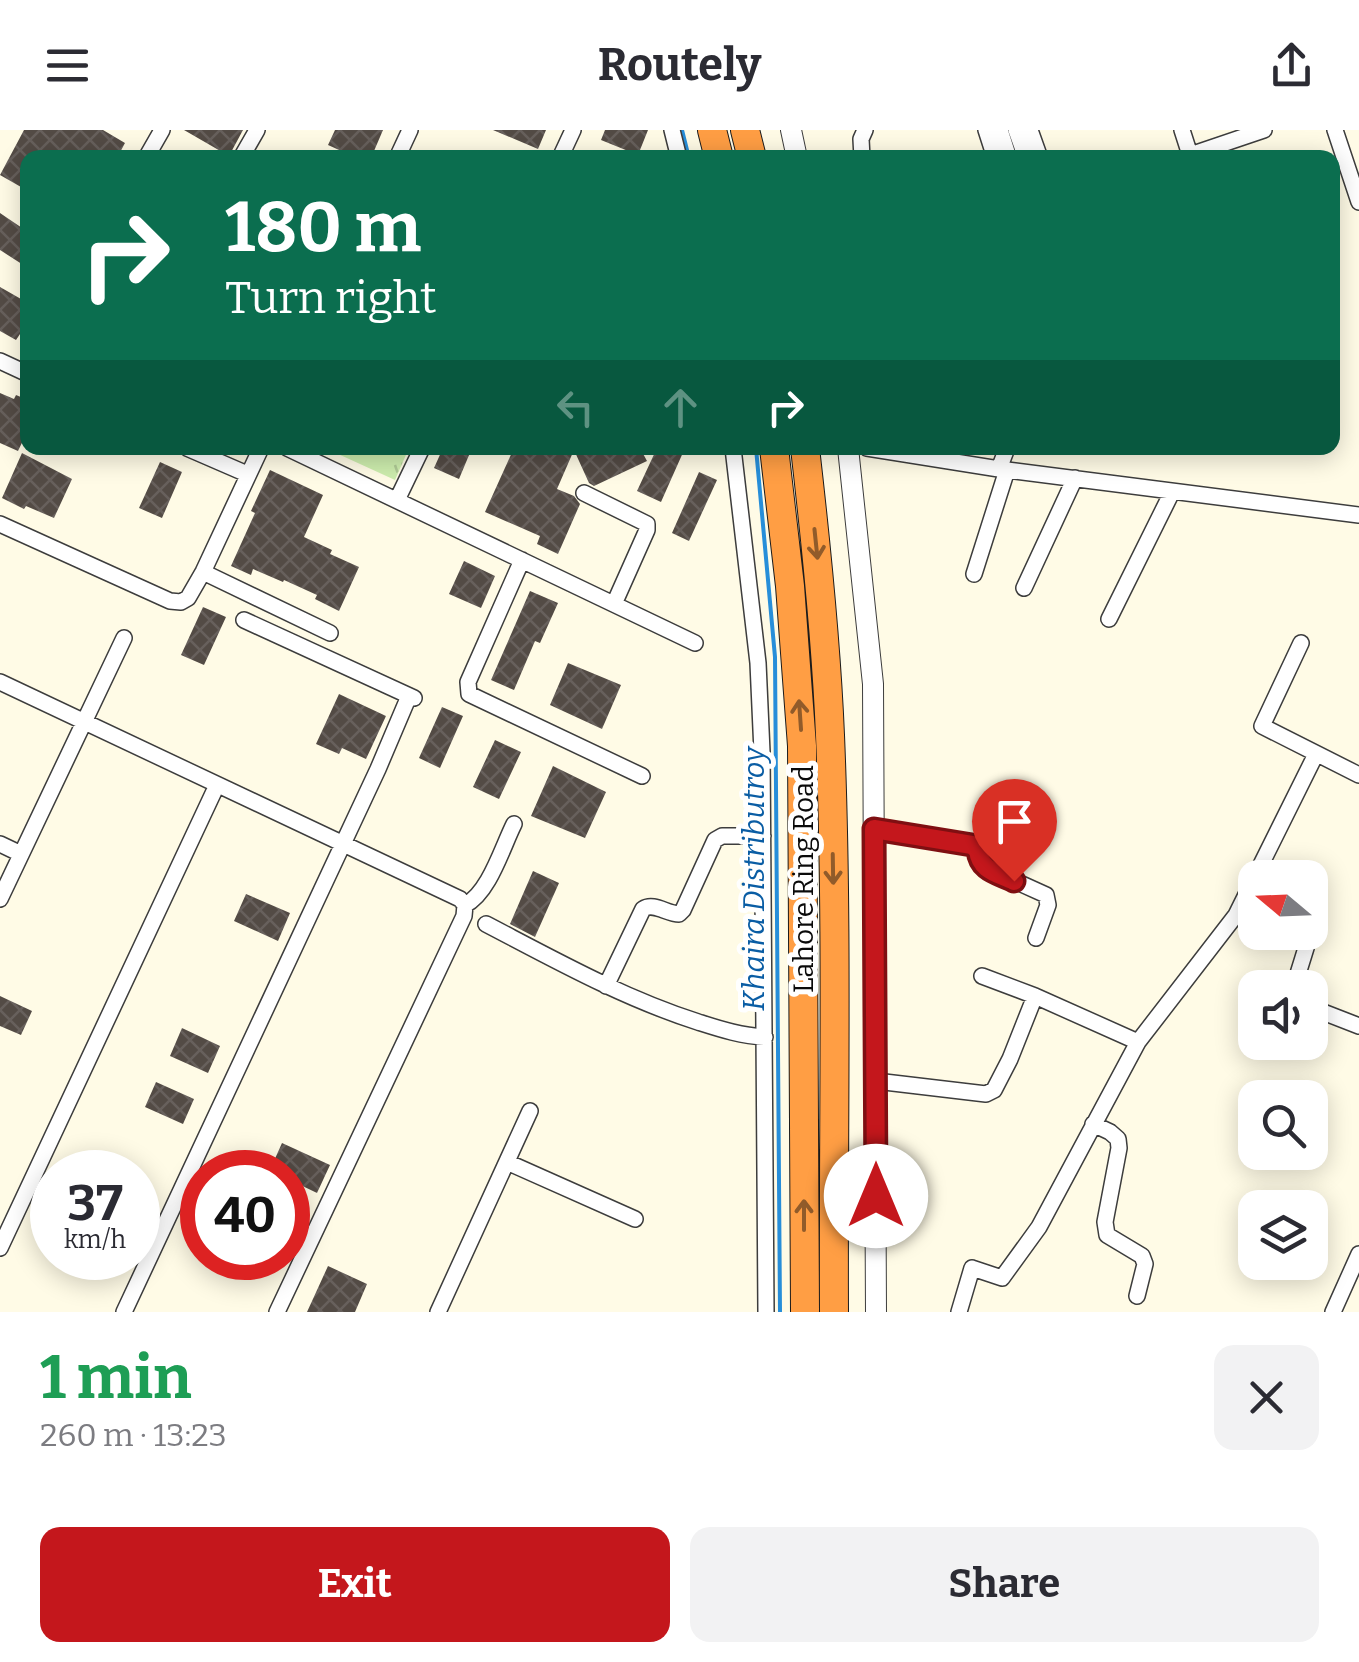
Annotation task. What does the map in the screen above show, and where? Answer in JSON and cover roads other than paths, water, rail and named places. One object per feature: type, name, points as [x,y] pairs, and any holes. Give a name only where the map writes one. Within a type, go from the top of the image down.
[{"type":"highway","name":"Lahore Ring Road","points":[[775,455],[802,746],[805,1312]]},
{"type":"highway","name":"Lahore Ring Road","points":[[806,455],[817,548],[830,735],[834,1312]]},
{"type":"street","points":[[1208,150],[1264,130]]},
{"type":"street","points":[[1335,130],[1359,202]]},
{"type":"street","points":[[204,455],[247,474]]},
{"type":"street","points":[[0,524],[176,602],[188,598],[203,572],[257,455]]},
{"type":"street","points":[[302,455],[694,643]]},
{"type":"street","points":[[397,500],[419,455]]},
{"type":"street","points":[[734,455],[758,663],[766,1312]]},
{"type":"street","points":[[849,455],[874,684],[876,1312]]},
{"type":"street","points":[[912,455],[1359,516]]},
{"type":"street","points":[[974,574],[1006,455]]},
{"type":"street","points":[[1024,588],[1075,478]]},
{"type":"street","points":[[1109,619],[1172,492]]},
{"type":"street","points":[[584,494],[648,524],[614,604]]},
{"type":"street","points":[[522,560],[468,682],[469,694],[642,776]]},
{"type":"street","points":[[203,572],[330,633]]},
{"type":"street","points":[[124,1312],[411,697],[244,620]]},
{"type":"street","points":[[0,899],[124,638]]},
{"type":"street","points":[[1301,643],[1262,726],[1359,775]]},
{"type":"street","points":[[0,682],[460,899],[465,905],[464,916],[277,1312]]},
{"type":"street","points":[[959,1312],[972,1268],[1002,1278],[1039,1228],[1138,1042],[1236,916],[1316,754]]},
{"type":"street","points":[[0,1248],[217,785]]},
{"type":"street","points":[[465,905],[480,895],[514,824]]},
{"type":"street","points":[[874,829],[972,845],[984,867],[1046,894],[1048,905],[1036,938]]},
{"type":"street","points":[[606,986],[643,909],[652,907],[679,914],[715,840],[722,836],[763,836]]},
{"type":"street","points":[[0,844],[21,854]]},
{"type":"street","points":[[486,924],[606,986],[668,1012],[742,1036],[765,1037]]},
{"type":"street","points":[[982,976],[1138,1042]]},
{"type":"street","points":[[876,1081],[986,1094],[994,1090],[1035,996]]},
{"type":"street","points":[[1328,1013],[1359,1026]]},
{"type":"street","points":[[438,1312],[530,1111]]},
{"type":"street","points":[[1094,1124],[1118,1139],[1104,1222],[1107,1236],[1142,1256],[1145,1264],[1137,1296]]},
{"type":"street","points":[[506,1162],[635,1218]]},
{"type":"street","points":[[1332,1312],[1359,1254]]},
{"type":"waterway","name":"Khaira Distributroy","points":[[682,130],[687,150]]},
{"type":"waterway","name":"Khaira Distributroy","points":[[757,455],[775,657],[780,1312]]}]
